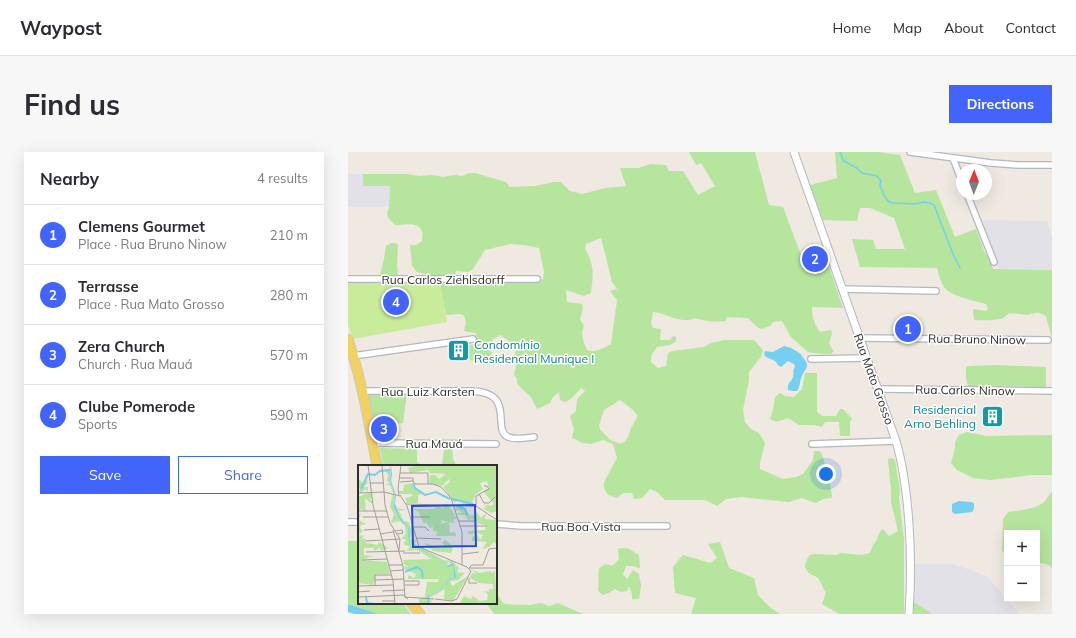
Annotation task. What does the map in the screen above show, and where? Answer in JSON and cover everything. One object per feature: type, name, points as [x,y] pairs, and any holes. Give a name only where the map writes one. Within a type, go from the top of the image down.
[{"type":"main road","points":[[348,340],[362,391],[377,465]]},
{"type":"main road","points":[[412,604],[420,614]]},
{"type":"street","name":"Rua Mato Grosso","points":[[794,152],[878,389],[903,466],[908,510],[911,579],[909,614]]},
{"type":"street","points":[[910,152],[1003,164],[1052,165]]},
{"type":"street","points":[[953,158],[956,166]]},
{"type":"street","points":[[969,200],[994,262]]},
{"type":"street","name":"Rua Carlos Ziehlsdorff","points":[[348,279],[537,279]]},
{"type":"street","points":[[842,289],[936,291]]},
{"type":"street","name":"Rua Bruno Ninow","points":[[859,338],[1048,340]]},
{"type":"street","points":[[353,356],[473,339]]},
{"type":"street","points":[[811,359],[866,358]]},
{"type":"street","name":"Rua Carlos Ninow","points":[[878,389],[1052,391]]},
{"type":"street","name":"Rua Luiz Karsten","points":[[362,391],[484,392],[494,397],[497,401],[501,411],[502,428],[508,437],[534,437]]},
{"type":"street","points":[[812,444],[896,441]]},
{"type":"street","name":"Rua Mauá","points":[[372,443],[496,444]]},
{"type":"street","name":"Rua Boa Vista","points":[[497,524],[522,526],[667,526]]},
{"type":"shaded area","points":[[348,174],[363,174],[364,186],[390,186],[389,207],[348,207]]},
{"type":"shaded area","points":[[980,220],[1047,221],[1052,237],[1052,270],[999,269]]},
{"type":"shaded area","points":[[915,564],[953,564],[987,576],[1004,596],[1004,602],[1009,602],[1019,614],[932,614],[914,602]]},
{"type":"green space","points":[[689,152],[755,152],[769,205],[783,207],[805,266],[829,266],[843,308],[812,307],[812,311],[815,323],[820,332],[831,330],[832,334],[829,344],[834,351],[831,354],[808,352],[791,337],[782,321],[773,322],[770,326],[761,329],[748,318],[727,317],[726,321],[718,322],[695,318],[684,320],[653,312],[651,324],[653,328],[661,329],[660,340],[670,340],[673,336],[676,337],[676,341],[670,345],[657,347],[651,356],[651,362],[658,368],[666,366],[668,353],[672,351],[704,347],[711,343],[724,340],[754,340],[763,350],[761,357],[749,372],[749,380],[743,410],[745,422],[751,429],[759,433],[765,443],[760,469],[783,479],[796,477],[803,474],[813,460],[814,451],[819,451],[822,454],[830,482],[832,498],[823,499],[816,503],[802,498],[789,502],[741,497],[726,499],[717,506],[705,500],[665,500],[657,492],[650,489],[642,498],[634,499],[632,493],[623,493],[617,498],[608,495],[604,488],[604,482],[617,458],[613,444],[603,440],[591,444],[583,443],[572,438],[574,429],[570,416],[576,411],[577,399],[585,391],[581,388],[571,398],[564,402],[560,400],[559,392],[553,397],[550,403],[537,409],[530,396],[517,383],[517,379],[514,374],[516,366],[515,350],[511,343],[501,335],[493,339],[491,349],[492,361],[488,365],[470,360],[467,346],[477,343],[476,333],[464,331],[466,322],[464,316],[460,314],[446,315],[439,279],[417,272],[412,266],[410,245],[416,245],[422,241],[422,231],[414,225],[395,225],[389,219],[387,214],[389,207],[390,186],[363,186],[363,174],[407,174],[443,177],[455,175],[462,176],[475,173],[506,182],[510,187],[536,186],[553,182],[561,182],[570,191],[582,194],[605,188],[626,186],[620,168],[639,168],[650,164],[666,165],[669,171],[683,171],[698,195],[715,186],[701,163],[696,165]],"holes":[[[601,238],[612,282],[617,289],[610,291],[617,300],[611,344],[600,350],[594,351],[587,350],[583,338],[582,332],[584,326],[580,319],[583,309],[582,304],[567,302],[566,290],[584,296],[591,293],[592,266],[585,249],[586,244]],[[510,244],[539,248],[544,272],[543,279],[536,282],[494,283],[454,281],[456,271],[468,272],[473,269],[485,250]],[[620,400],[632,409],[638,416],[626,441],[621,444],[610,440],[600,429],[599,425],[604,410]]]},
{"type":"green space","points":[[835,152],[878,152],[900,155],[915,193],[936,190],[955,237],[976,229],[993,269],[1052,270],[1052,338],[1046,316],[1041,313],[1027,315],[1010,314],[1001,319],[974,320],[973,309],[986,311],[988,308],[986,304],[961,297],[948,291],[942,283],[937,268],[860,267],[852,239],[873,240],[876,249],[905,249],[894,218],[870,208],[860,208],[857,221],[823,220],[810,185],[837,178]]},
{"type":"green space","points":[[391,243],[396,243],[398,245],[398,273],[397,275],[380,275],[386,246]]},
{"type":"green space","points":[[439,279],[447,322],[353,339],[348,325],[348,281]]},
{"type":"green space","points":[[995,365],[1046,367],[1046,387],[968,386],[966,367]]},
{"type":"green space","points":[[805,373],[817,373],[817,412],[822,416],[836,416],[840,409],[843,409],[852,419],[850,422],[850,436],[840,436],[839,422],[825,422],[822,427],[814,425],[799,425],[788,418],[776,422],[770,419],[775,397],[780,393],[785,396],[794,397],[802,389]]},
{"type":"green space","points":[[369,394],[407,394],[403,423],[373,424],[368,396]]},
{"type":"green space","points":[[967,432],[986,436],[1052,435],[1052,475],[1032,475],[990,480],[973,478],[957,470],[951,463],[955,442],[959,435]]},
{"type":"green space","points":[[446,447],[452,447],[453,459],[456,465],[442,465],[444,449]]},
{"type":"green space","points":[[380,448],[417,449],[417,462],[421,465],[383,465]]},
{"type":"green space","points":[[892,458],[895,460],[900,490],[899,498],[904,539],[904,614],[839,614],[822,604],[826,593],[818,578],[809,573],[805,568],[805,563],[810,555],[814,554],[837,555],[841,553],[862,555],[870,553],[881,530],[883,529],[889,536],[898,531],[891,502],[888,459]]},
{"type":"green space","points":[[1052,492],[1052,569],[1049,565],[1040,564],[1040,530],[1004,530],[1004,553],[1002,550],[1003,519],[1008,512],[1027,509],[1041,504]]},
{"type":"green space","points":[[348,541],[358,541],[358,604],[404,604],[411,614],[378,614],[348,604]]},
{"type":"green space","points":[[720,542],[729,568],[754,578],[758,595],[771,608],[780,614],[691,614],[696,598],[675,593],[673,567],[683,555],[710,563],[717,558],[708,544]]},
{"type":"green space","points":[[618,549],[629,549],[639,555],[640,568],[626,566],[623,574],[627,579],[633,570],[639,574],[641,586],[639,599],[632,599],[629,586],[627,591],[621,592],[615,589],[602,595],[598,590],[599,568],[606,564],[612,566],[619,559]]},
{"type":"green space","points":[[497,594],[504,604],[530,605],[541,603],[549,606],[558,603],[583,614],[494,614],[487,604],[497,604]]},
{"type":"green space","points":[[914,602],[932,614],[913,614]]},
{"type":"water","points":[[784,346],[801,354],[807,363],[797,391],[788,390],[789,384],[793,377],[795,367],[794,364],[788,361],[781,367],[775,361],[764,355],[765,351],[773,352]]},
{"type":"water","points":[[959,501],[974,503],[974,509],[972,512],[955,514],[952,512],[952,504]]},
{"type":"water","points":[[348,604],[378,614],[355,614],[348,612]]},
{"type":"waterway","points":[[840,152],[843,160],[862,173],[877,176],[881,181],[880,186],[889,202],[915,204],[924,202],[934,205],[960,268]]},
{"type":"place","name":"Terrasse","points":[[815,259]]},
{"type":"place","name":"Clube Pomerode","points":[[396,302]]},
{"type":"place","name":"Clemens Gourmet","points":[[908,329]]},
{"type":"place","name":"Condomínio Residencial Munique I","points":[[459,351]]},
{"type":"place","name":"Residencial Arno Behling","points":[[992,416]]},
{"type":"place","name":"Zera Church","points":[[384,429]]}]
